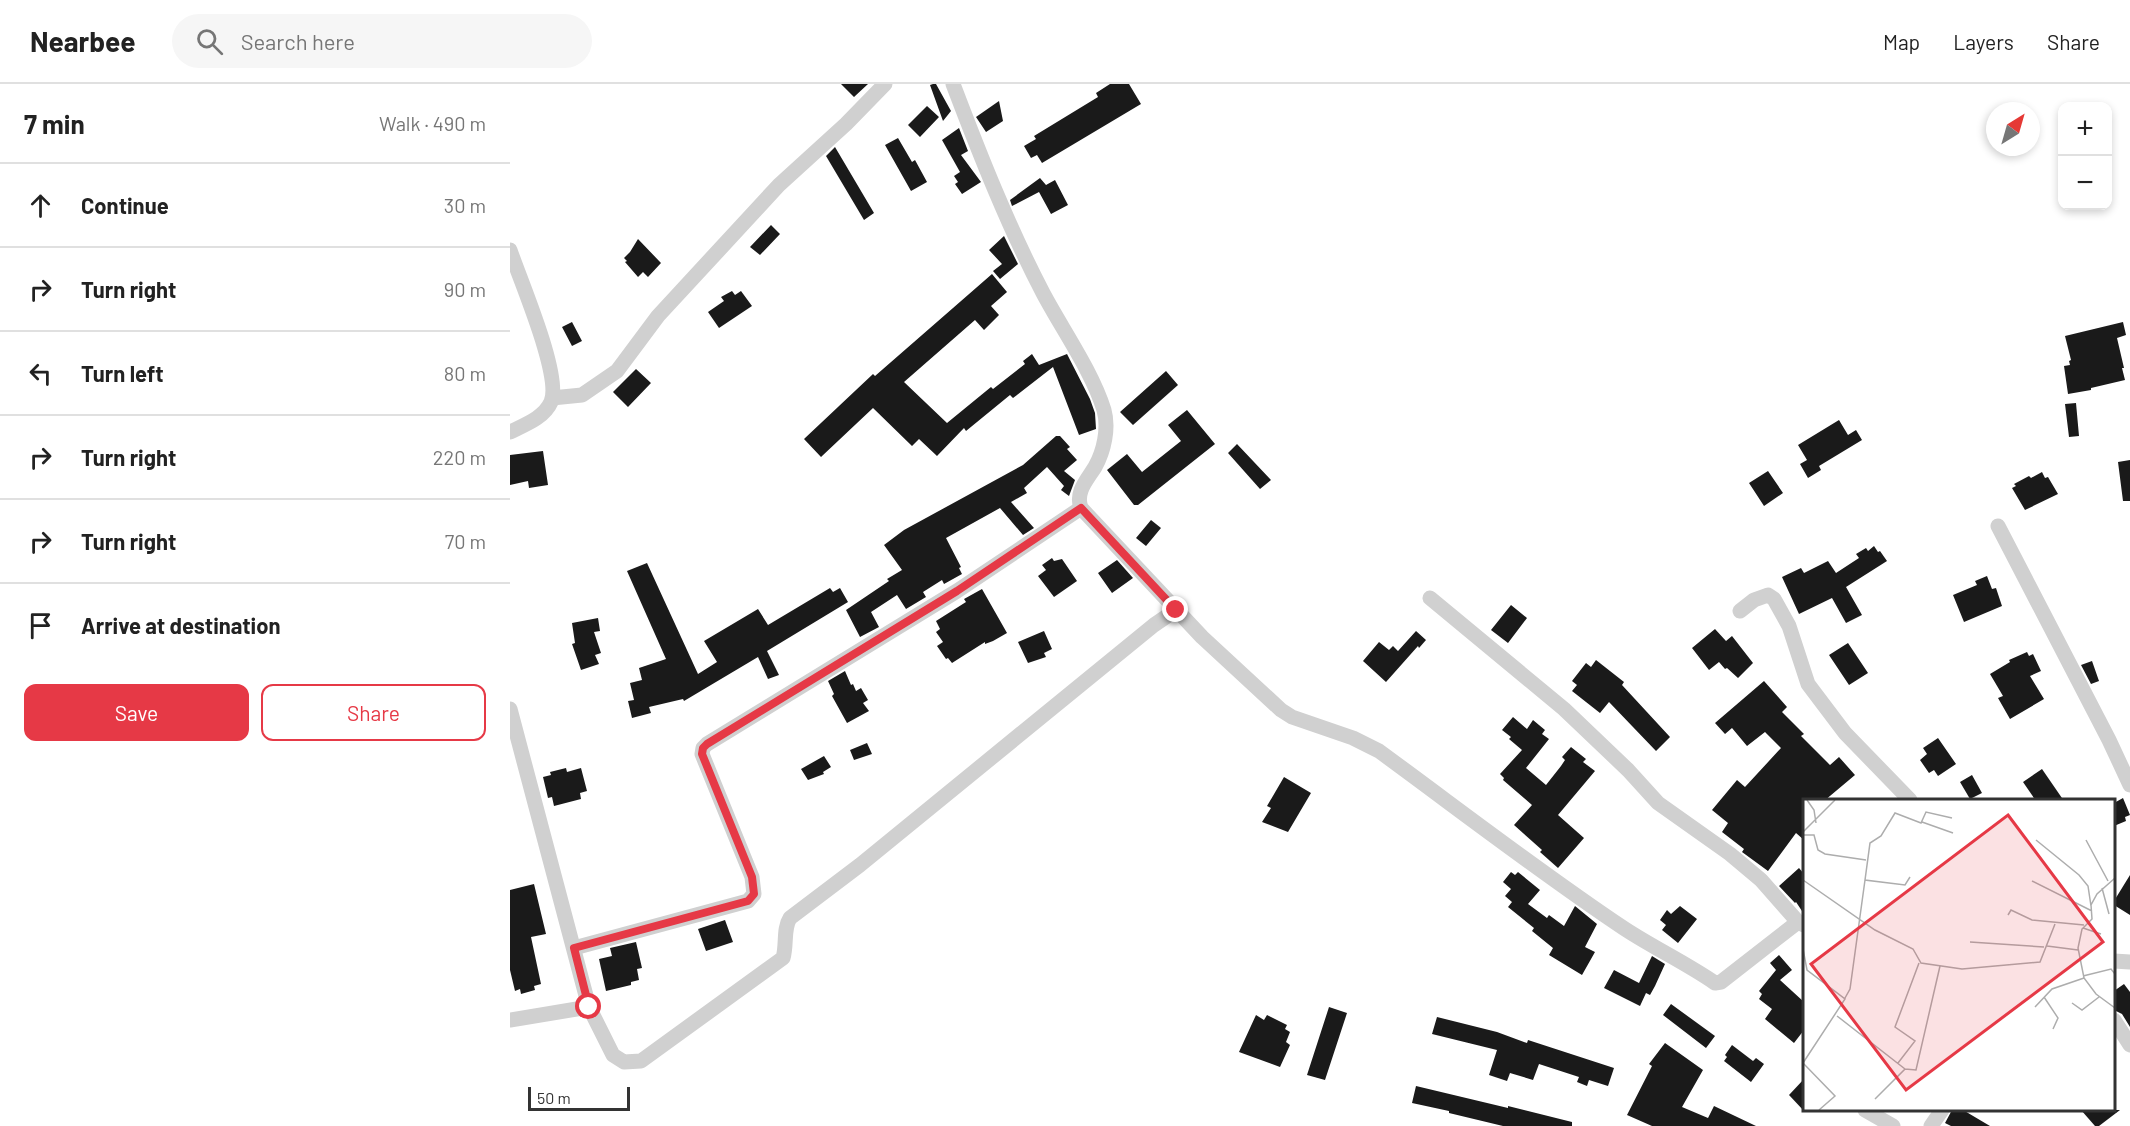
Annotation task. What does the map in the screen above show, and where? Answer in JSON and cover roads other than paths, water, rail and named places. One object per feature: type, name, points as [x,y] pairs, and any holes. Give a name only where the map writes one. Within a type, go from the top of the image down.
[{"type":"street","points":[[552,398],[582,395],[617,371],[658,316],[779,184],[846,124],[885,84]]},
{"type":"street","points":[[953,84],[987,171],[1042,292],[1088,376],[1105,413],[1107,425],[1102,447],[1095,466],[1081,489],[1078,498],[1081,508],[1202,637],[1281,710],[1292,717],[1353,738],[1379,751],[1566,889],[1628,931],[1692,967],[1715,983],[1721,982],[1801,924],[1761,880],[1730,854],[1653,798],[1628,770],[1564,709],[1430,598]]},
{"type":"street","points":[[510,250],[545,350],[553,384],[550,404],[537,418],[510,432]]},
{"type":"street","points":[[574,948],[748,901],[754,894],[752,877],[702,754],[703,748],[957,591],[1081,508]]},
{"type":"street","points":[[1998,526],[2130,785]]},
{"type":"street","points":[[1740,611],[1762,596],[1768,595],[1774,598],[1789,626],[1808,684],[1845,733],[1908,799]]},
{"type":"street","points":[[510,709],[589,1007],[613,1055],[624,1062],[641,1060],[783,958],[786,948],[786,924],[790,918],[860,865],[1154,625],[1176,610]]},
{"type":"street","points":[[2115,961],[2130,962]]},
{"type":"street","points":[[510,1020],[589,1007]]},
{"type":"street","points":[[2115,1022],[2130,1045]]},
{"type":"street","points":[[1867,1111],[1893,1126]]},
{"type":"street","points":[[1931,1126],[1941,1111]]}]
